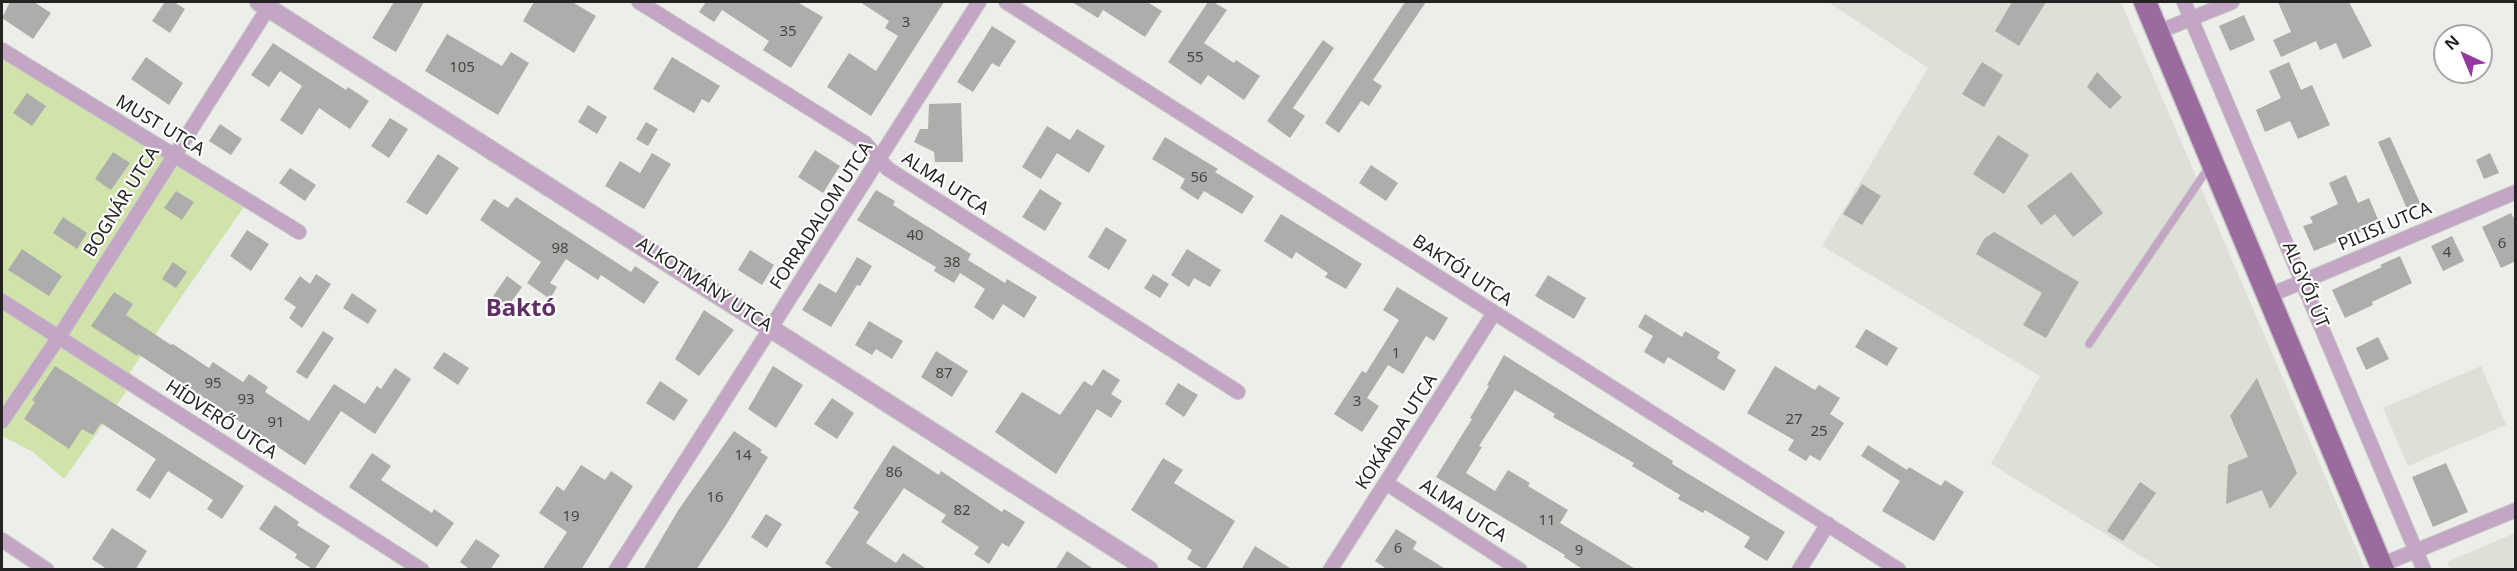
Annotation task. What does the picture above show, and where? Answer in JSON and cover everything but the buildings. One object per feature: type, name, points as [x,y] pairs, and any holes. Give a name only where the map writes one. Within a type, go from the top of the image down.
[{"type":"main road","points":[[2145,2],[2382,567]]},
{"type":"street","name":"ALMA UTCA","points":[[639,2],[865,143],[888,170],[1238,392]]},
{"type":"street","name":"FORRADALOM UTCA","points":[[616,570],[980,2]]},
{"type":"street","name":"BAKTÓI UTCA","points":[[1006,2],[1899,570]]},
{"type":"street","name":"ALGYŐI ÚT","points":[[2184,2],[2424,570]]},
{"type":"street","points":[[2158,32],[2232,2]]},
{"type":"street","name":"BOGNÁR UTCA","points":[[2,421],[59,337],[267,4]]},
{"type":"street","name":"ALKOTMÁNY UTCA","points":[[267,4],[1149,570]]},
{"type":"street","name":"MUST UTCA","points":[[2,50],[299,232]]},
{"type":"street","name":"PILISI UTCA","points":[[2268,296],[2516,192]]},
{"type":"street","name":"HÍDVERŐ UTCA","points":[[2,301],[422,570]]},
{"type":"street","name":"KOKÁRDA UTCA","points":[[1330,570],[1494,313]]},
{"type":"street","name":"ALMA UTCA","points":[[1386,483],[1520,570]]},
{"type":"street","points":[[2382,567],[2516,510]]},
{"type":"street","points":[[1799,570],[1828,524]]},
{"type":"street","points":[[2,540],[47,570]]},
{"type":"lane","points":[[2089,344],[2212,163]]},
{"type":"shaded area","points":[[1828,2],[2121,2],[2365,569],[2162,569],[1991,464],[2040,376],[1822,246],[1928,68]]},
{"type":"shaded area","points":[[2481,366],[2506,425],[2408,466],[2383,408]]},
{"type":"shaded area","points":[[2515,533],[2515,569],[2450,569],[2447,562]]},
{"type":"green space","points":[[2,50],[248,201],[125,380],[126,392],[64,479],[33,452],[2,436]]},
{"type":"district","name":"Baktó","points":[[521,309]]}]
